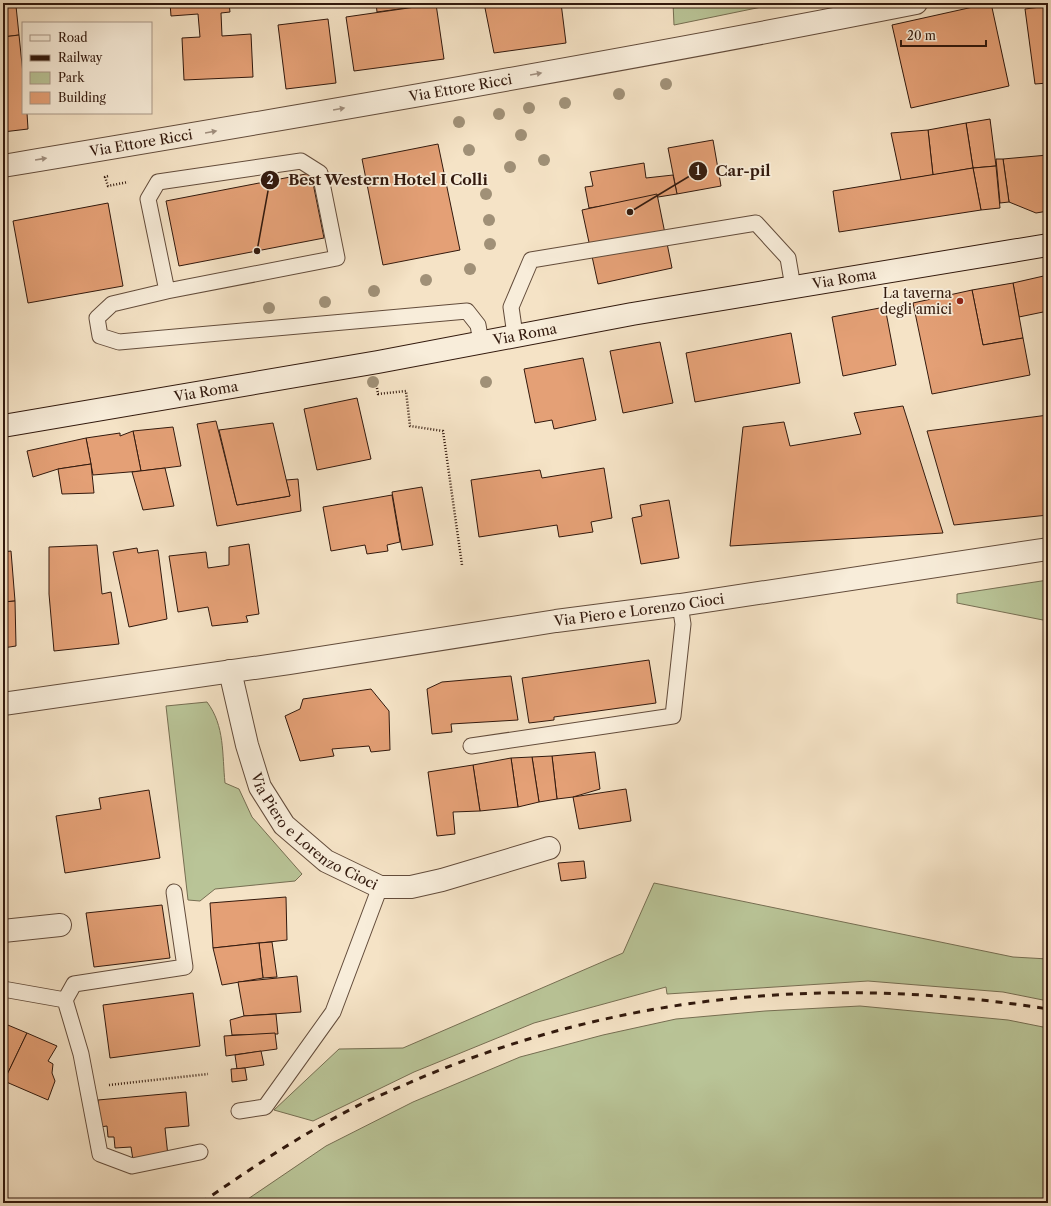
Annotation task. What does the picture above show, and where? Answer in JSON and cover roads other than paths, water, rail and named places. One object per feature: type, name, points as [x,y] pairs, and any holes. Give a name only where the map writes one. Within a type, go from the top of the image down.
[{"type":"street","name":"Via Ettore Ricci","points":[[3,166],[213,132],[709,44],[916,3]]},
{"type":"street","name":"Via Roma","points":[[3,426],[370,363],[515,335],[1048,245]]},
{"type":"street","name":"Via Piero e Lorenzo Cioci","points":[[8,703],[230,671],[556,621],[680,605],[1048,549]]},
{"type":"street","name":"Via Piero e Lorenzo Cioci","points":[[230,671],[247,744],[260,787],[284,825],[326,861],[380,887],[411,887],[549,848]]},
{"type":"street","points":[[3,931],[60,925]]},
{"type":"lane","points":[[167,291],[148,199],[158,182],[300,160],[320,173],[337,258],[167,291],[112,304],[97,318],[100,336],[119,342],[467,310],[478,325],[480,342]]},
{"type":"lane","points":[[515,335],[511,307],[531,260],[756,223],[788,258],[793,287]]},
{"type":"lane","points":[[471,746],[672,716],[684,624],[680,605]]},
{"type":"lane","points":[[239,1111],[265,1107],[333,1012],[380,887]]},
{"type":"lane","points":[[174,892],[185,966],[74,984],[65,1000],[81,1054],[100,1154],[132,1166],[200,1152]]},
{"type":"lane","points":[[3,989],[65,1000]]},
{"type":"railway","points":[[201,1203],[299,1138],[367,1101],[488,1052],[566,1029],[644,1011],[724,999],[804,994],[885,993],[966,998],[1048,1009]]},
{"type":"place","name":"Car-pil","points":[[630,212]]},
{"type":"place","name":"Best Western Hotel I Colli","points":[[257,251]]},
{"type":"place","name":"La taverna degli amici","points":[[960,301]]}]
